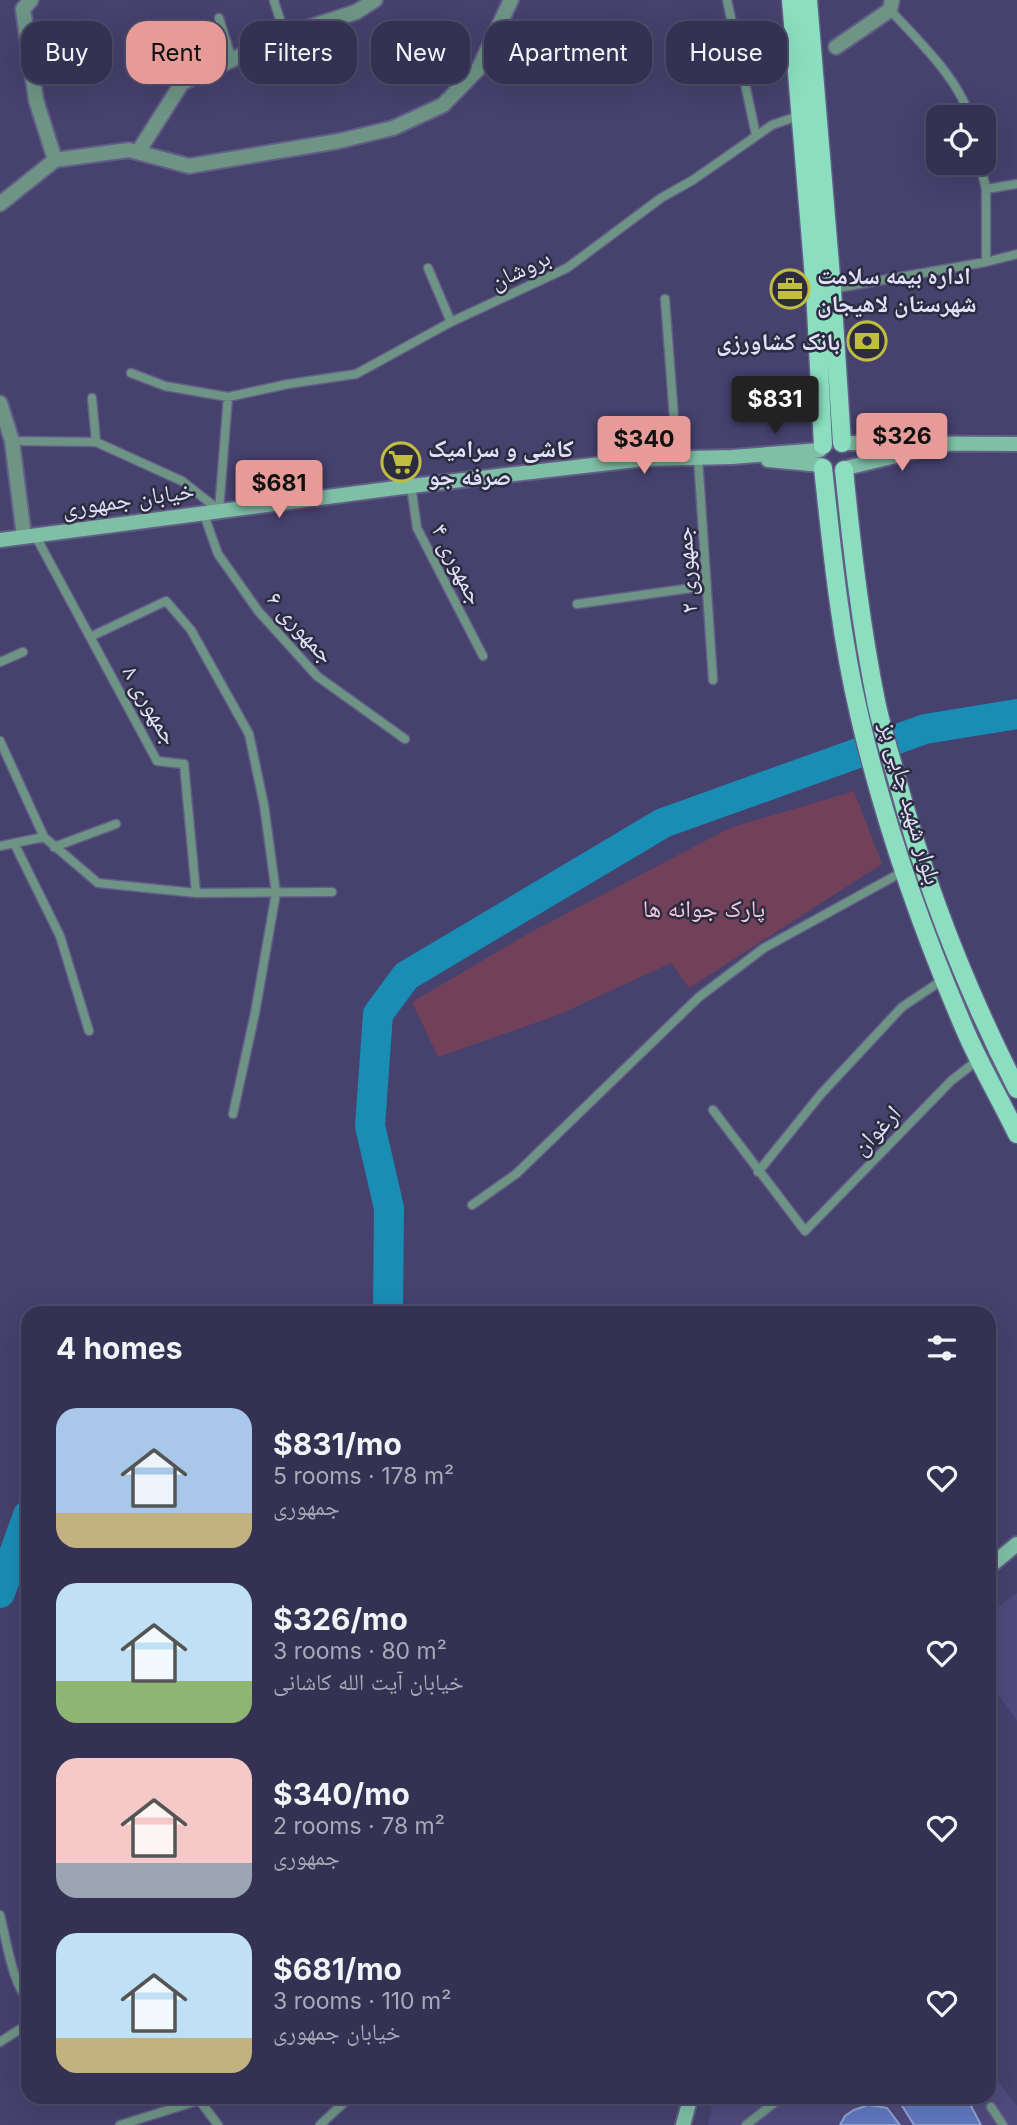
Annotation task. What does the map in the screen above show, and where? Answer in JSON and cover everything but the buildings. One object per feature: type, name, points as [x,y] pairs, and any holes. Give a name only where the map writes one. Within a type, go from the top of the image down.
[{"type":"main road","points":[[791,0],[809,114],[824,290],[842,443],[850,454],[845,469]]},
{"type":"main road","points":[[808,0],[809,114]]},
{"type":"main road","name":"بلوار شهید چایی پز","points":[[824,290],[822,457],[838,602],[859,713],[879,789],[922,926],[979,1059],[1017,1134]]},
{"type":"main road","points":[[951,443],[832,472],[822,457],[832,441],[1017,444]]},
{"type":"main road","name":"خیابان جمهوری","points":[[0,540],[203,512],[645,459],[822,457]]},
{"type":"main road","name":"بلوار شهید چایی پز","points":[[845,469],[858,599],[878,709],[941,919],[984,1024],[1017,1089]]},
{"type":"main road","points":[[996,1561],[1017,1544]]},
{"type":"main road","points":[[683,2125],[689,2104]]},
{"type":"street","points":[[31,0],[23,9],[36,100],[55,160]]},
{"type":"street","points":[[328,21],[356,12],[375,0]]},
{"type":"street","points":[[0,204],[55,160],[129,150],[189,166],[338,142],[393,128],[443,105],[479,68],[511,0]]},
{"type":"street","points":[[836,47],[891,5]]},
{"type":"street","points":[[138,152],[182,83],[240,56]]},
{"type":"street","points":[[0,403],[12,442],[29,535]]},
{"type":"lane","points":[[727,0],[757,135]]},
{"type":"lane","points":[[274,1],[280,21]]},
{"type":"lane","points":[[891,5],[966,105]]},
{"type":"lane","points":[[219,18],[232,60]]},
{"type":"lane","name":"بروشان","points":[[228,397],[288,384],[356,374],[451,322],[567,268],[661,198],[693,180],[772,125],[809,114]]},
{"type":"lane","points":[[983,175],[986,189],[986,262]]},
{"type":"lane","points":[[986,189],[1017,184]]},
{"type":"lane","points":[[824,290],[986,262],[1017,254]]},
{"type":"lane","points":[[428,268],[451,322]]},
{"type":"lane","points":[[665,299],[677,458]]},
{"type":"lane","points":[[131,373],[165,386],[228,397],[219,510]]},
{"type":"lane","points":[[92,398],[96,442]]},
{"type":"lane","points":[[12,442],[96,442],[183,481],[219,510]]},
{"type":"lane","name":"جمهوری ۲","points":[[698,458],[713,680]]},
{"type":"lane","name":"جمهوری ۴","points":[[411,486],[417,528],[483,656]]},
{"type":"lane","name":"جمهوری ۶","points":[[203,512],[218,554],[259,612],[317,676],[405,739]]},
{"type":"lane","name":"جمهوری ۸","points":[[29,535],[90,636],[157,761],[184,764],[196,893]]},
{"type":"lane","points":[[577,604],[706,586]]},
{"type":"lane","points":[[90,636],[166,601],[191,630],[249,734],[264,805],[276,892],[255,1013],[233,1114]]},
{"type":"lane","points":[[0,662],[23,652]]},
{"type":"lane","points":[[0,741],[44,837],[98,883],[196,893],[332,892]]},
{"type":"lane","points":[[54,847],[116,824]]},
{"type":"lane","points":[[0,846],[44,837]]},
{"type":"lane","points":[[14,843],[60,936],[89,1031]]},
{"type":"lane","points":[[472,1205],[516,1174],[699,997],[764,948],[904,871]]},
{"type":"lane","points":[[713,1110],[758,1172],[821,1094],[902,1007],[944,979]]},
{"type":"lane","name":"ارغوان","points":[[758,1172],[805,1231],[951,1081],[979,1059]]},
{"type":"lane","points":[[0,1914],[21,1988]]},
{"type":"lane","points":[[0,2042],[21,2028]]},
{"type":"lane","points":[[120,2125],[181,2104]]},
{"type":"lane","points":[[202,2104],[218,2125]]},
{"type":"lane","points":[[320,2125],[342,2104]]},
{"type":"lane","points":[[746,2125],[773,2104]]},
{"type":"lane","points":[[990,2107],[1003,2125]]},
{"type":"shaded area","points":[[1017,1593],[1017,1721],[996,1691],[996,1609]]},
{"type":"shaded area","points":[[996,2079],[1017,2106],[1017,2125],[708,2125],[712,2104],[996,2104]]},
{"type":"green space","name":"پارک جوانه ها","points":[[854,791],[882,864],[689,988],[671,963],[558,1015],[438,1057],[412,1002],[531,932],[730,828]]},
{"type":"waterway","points":[[388,1306],[389,1208],[370,1126],[378,1014],[406,976],[663,823],[925,729],[1017,714]]},
{"type":"waterway","points":[[0,1593],[21,1534]]},
{"type":"place","name":"اداره بیمه سلامت شهرستان لاهیجان","points":[[790,289]]},
{"type":"place","name":"بانک کشاورزی","points":[[867,341]]},
{"type":"place","name":"کاشی و سرامیک صرفه جو","points":[[401,462]]}]
